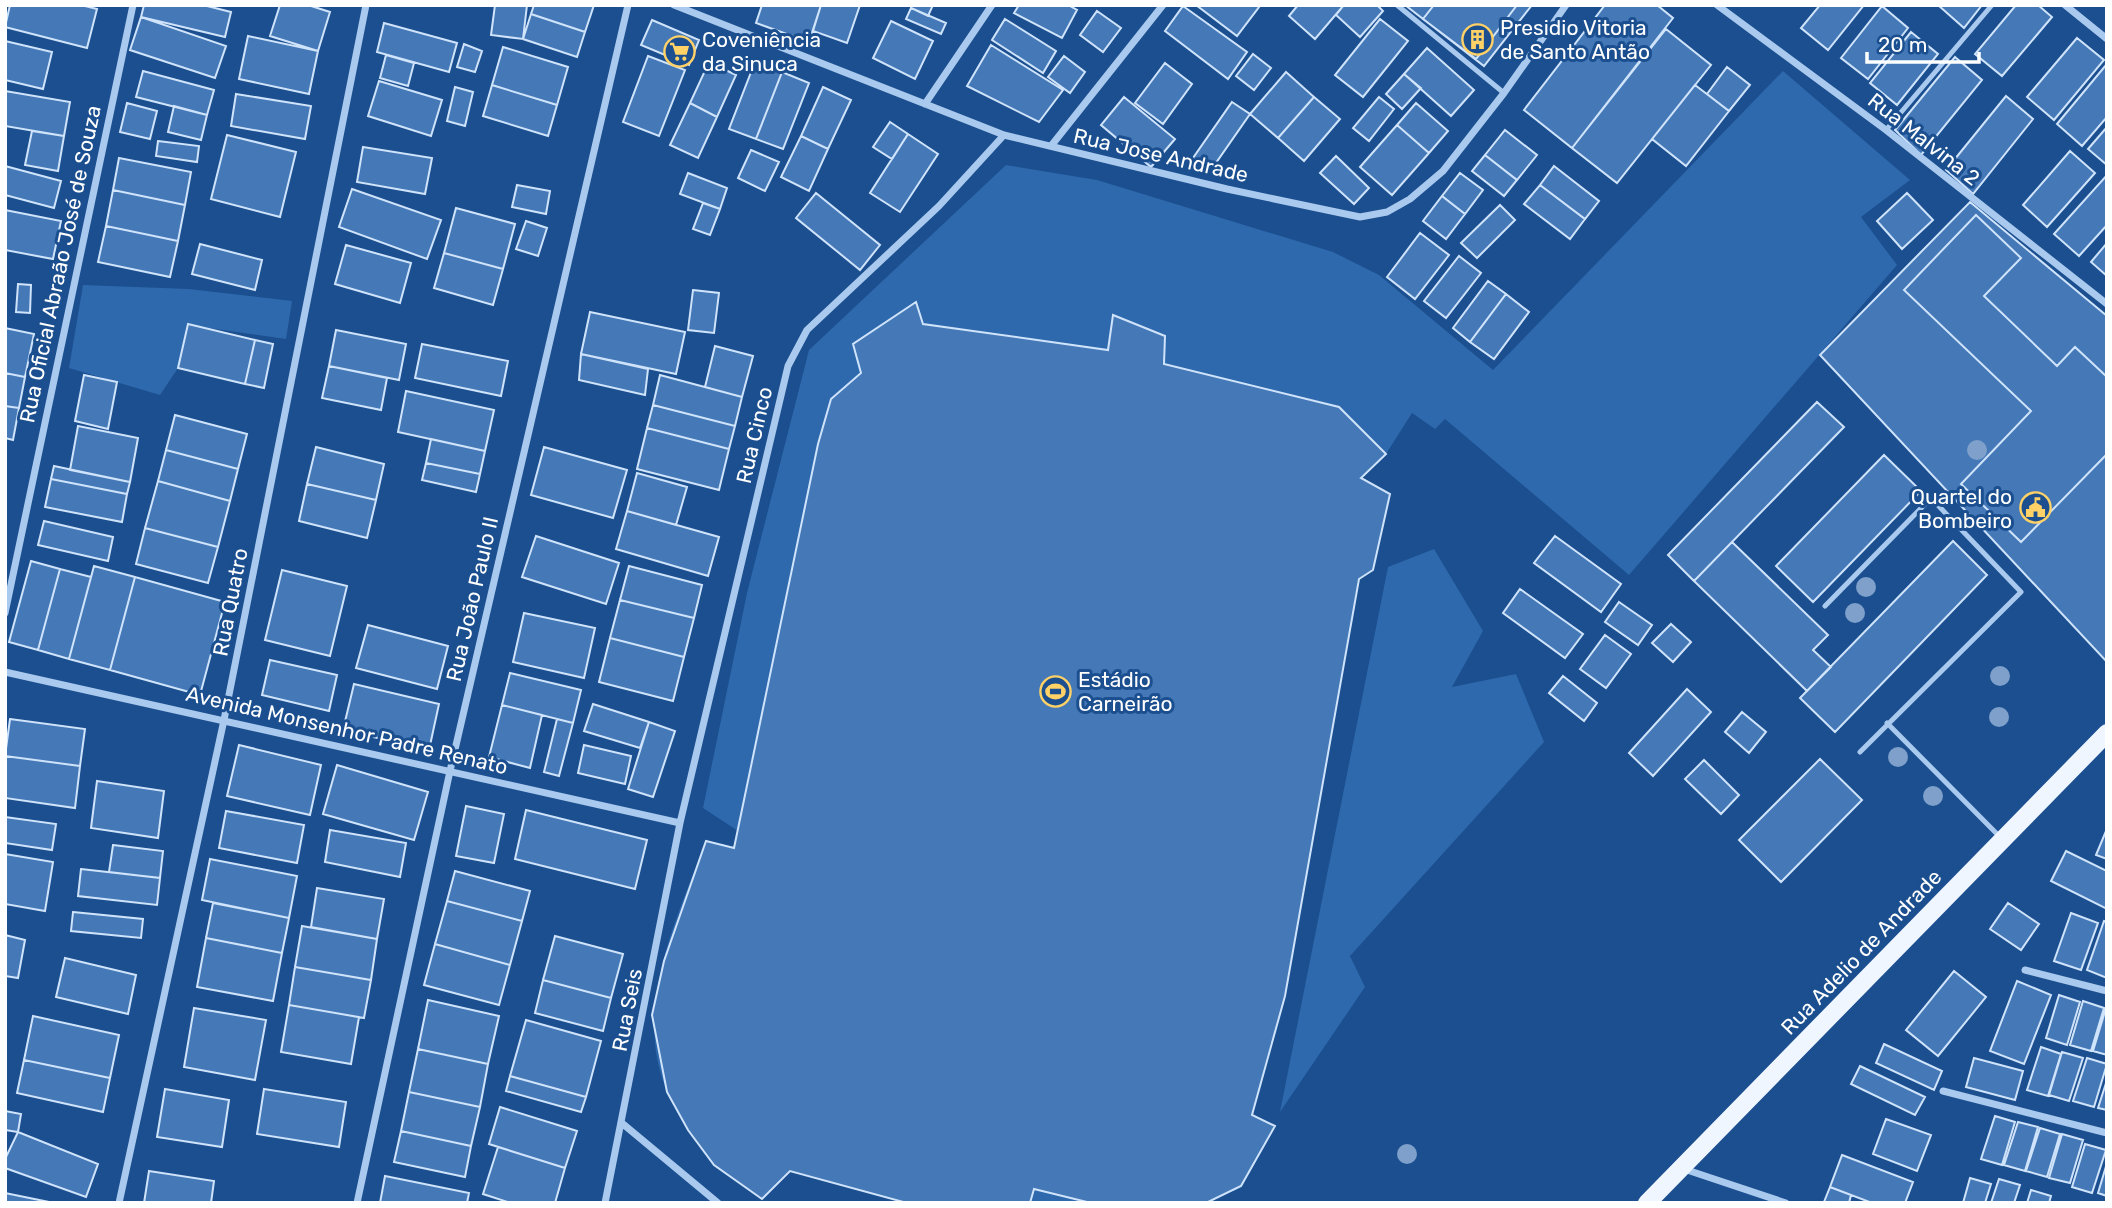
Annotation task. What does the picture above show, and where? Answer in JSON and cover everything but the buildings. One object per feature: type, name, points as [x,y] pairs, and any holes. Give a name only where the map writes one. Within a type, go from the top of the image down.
[{"type":"main road","name":"Rua Adelio de Andrade","points":[[1647,1203],[2107,733]]},
{"type":"street","name":"Rua Oficial Abraão José de Souza","points":[[5,613],[133,5]]},
{"type":"street","name":"Rua Quatro","points":[[119,1203],[224,720],[366,5]]},
{"type":"street","name":"Rua João Paulo II","points":[[356,1203],[450,771],[628,5]]},
{"type":"street","name":"Rua Jose Andrade","points":[[674,5],[1004,135],[1360,217],[1387,212],[1410,199],[1443,171],[1504,93],[1566,5]]},
{"type":"street","points":[[925,104],[992,5]]},
{"type":"street","points":[[1051,146],[1163,5]]},
{"type":"street","name":"Rua Malvina 2","points":[[1717,5],[1886,130],[2107,304]]},
{"type":"street","points":[[2065,5],[2107,39]]},
{"type":"street","name":"Rua Cinco","points":[[680,822],[788,366],[796,346],[807,330],[939,206],[1004,135]]},
{"type":"street","name":"Avenida Monsenhor Padre Renato","points":[[5,672],[680,822]]},
{"type":"street","name":"Rua Seis","points":[[605,1203],[623,1124],[680,822]]},
{"type":"street","points":[[2025,971],[2107,990]]},
{"type":"street","points":[[1943,1091],[2107,1133]]},
{"type":"street","points":[[623,1124],[718,1203]]},
{"type":"street","points":[[1681,1168],[1786,1203]]},
{"type":"lane","points":[[1397,5],[1504,93]]},
{"type":"lane","points":[[1886,130],[1992,5]]},
{"type":"lane","points":[[1825,606],[1931,498],[2021,592],[1860,752]]},
{"type":"lane","points":[[1887,723],[2003,839]]},
{"type":"shaded area","points":[[1783,71],[1910,180],[1861,217],[1897,265],[1629,575],[1445,419],[1435,429],[1412,413],[1386,454],[1361,477],[1390,494],[1373,570],[1359,579],[1252,1115],[1275,1126],[1242,1187],[1207,1203],[907,1203],[790,1171],[714,1165],[683,1121],[668,1093],[658,1062],[654,1030],[656,998],[671,933],[706,841],[734,847],[738,831],[703,808],[747,593],[809,350],[1006,165],[1097,180],[1333,252],[1379,275],[1493,370]]},
{"type":"shaded area","points":[[83,285],[189,289],[292,301],[286,339],[188,325],[178,368],[160,395],[69,368]]},
{"type":"shaded area","points":[[1434,549],[1483,631],[1452,687],[1516,674],[1544,742],[1350,956],[1365,987],[1280,1112],[1388,567]]},
{"type":"place","name":"Presidio Vitoria de Santo Antão","points":[[1477,39]]},
{"type":"place","name":"Coveniência da Sinuca","points":[[679,51]]},
{"type":"place","name":"Quartel do Bombeiro","points":[[2035,508]]},
{"type":"place","name":"Estádio Carneirão","points":[[1055,691]]}]
